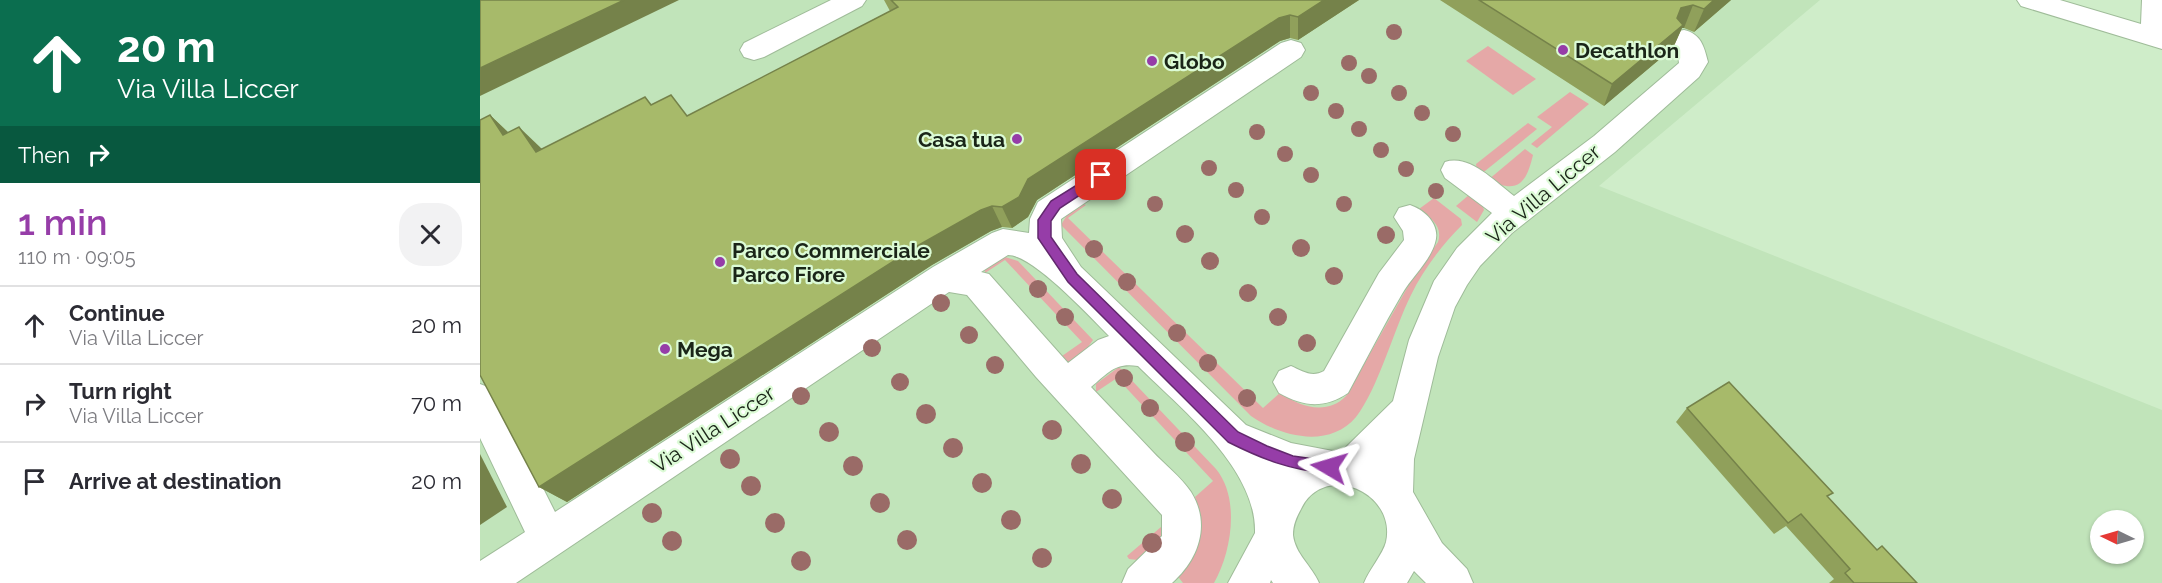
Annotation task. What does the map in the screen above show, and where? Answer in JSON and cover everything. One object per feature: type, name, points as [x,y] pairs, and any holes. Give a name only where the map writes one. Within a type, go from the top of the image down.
[{"type":"street","points":[[754,50],[853,0]]},
{"type":"street","points":[[2030,0],[2158,21]]},
{"type":"street","name":"Via Villa Liccer","points":[[1384,583],[1397,569],[1406,550],[1408,530],[1399,501],[1396,459],[1423,347],[1440,302],[1462,267],[1480,246],[1515,213],[1594,153],[1689,70],[1695,62],[1694,55],[1684,39]]},
{"type":"street","name":"Via Villa Liccer","points":[[1113,337],[1045,238],[1043,229],[1049,211],[1291,50]]},
{"type":"street","points":[[1456,170],[1515,213]]},
{"type":"street","points":[[1291,382],[1314,392],[1325,390],[1336,382],[1391,283],[1420,242],[1419,227],[1410,217]]},
{"type":"street","name":"Via Villa Liccer","points":[[482,583],[986,250],[1003,242],[1027,245],[1072,278]]},
{"type":"street","points":[[945,277],[977,284],[1177,504],[1184,524],[1182,539],[1176,551],[1142,583]]},
{"type":"street","points":[[1067,385],[1113,337],[1127,350],[1148,353],[1233,437],[1254,465],[1267,494],[1278,556],[1288,573],[1299,583]]},
{"type":"street","points":[[480,400],[548,538]]},
{"type":"street","name":"Via Villa Liccer","points":[[1248,583],[1274,532],[1279,505],[1291,487],[1309,474],[1340,467],[1377,444],[1409,409]]},
{"type":"street","points":[[1233,437],[1263,452],[1293,463],[1367,472],[1382,481],[1399,501],[1428,557],[1453,583]]},
{"type":"shaded area","points":[[480,0],[1820,0],[1599,186],[2162,410],[2162,583],[480,583]]},
{"type":"shaded area","points":[[1488,46],[1536,79],[1513,95],[1466,61]]},
{"type":"shaded area","points":[[1570,92],[1589,104],[1537,148],[1531,144],[1552,127],[1537,117]]},
{"type":"shaded area","points":[[1528,123],[1537,129],[1480,175],[1476,164]]},
{"type":"shaded area","points":[[1525,149],[1533,155],[1527,173],[1519,184],[1507,186],[1488,180]]},
{"type":"shaded area","points":[[1470,194],[1482,204],[1484,210],[1477,222],[1456,206]]},
{"type":"shaded area","points":[[1434,198],[1461,219],[1462,225],[1421,276],[1405,309],[1379,375],[1356,417],[1345,427],[1319,436],[1290,434],[1276,430],[1251,416],[1061,225],[1067,215],[1084,204],[1086,205],[1068,218],[1263,408],[1281,392],[1296,402],[1322,407],[1331,406],[1346,396],[1411,281],[1438,242],[1437,227],[1432,219],[1419,209]]},
{"type":"shaded area","points":[[1005,257],[1018,261],[1093,340],[1085,351],[1069,363],[1062,356],[1082,342],[1005,260],[985,273],[985,269]]},
{"type":"shaded area","points":[[1119,367],[1216,469],[1224,481],[1231,509],[1231,525],[1225,556],[1214,583],[1183,583],[1176,574],[1201,524],[1195,497],[1213,481],[1117,378],[1096,392],[1096,384]]},
{"type":"shaded area","points":[[1168,521],[1171,531],[1138,560],[1129,559],[1127,556]]},
{"type":"building","points":[[480,0],[624,0],[480,68]]},
{"type":"building","name":"Parco Commerciale Parco Fiore","points":[[891,0],[1324,0],[1298,17],[1290,15],[1279,18],[1028,179],[1019,197],[1002,207],[992,206],[981,210],[919,245],[539,487],[480,375],[480,120],[490,115],[503,135],[519,127],[536,152],[645,97],[651,105],[671,95],[687,116],[898,7]]},
{"type":"building","points":[[1479,0],[1714,0],[1704,9],[1693,5],[1681,8],[1677,18],[1683,25],[1612,84]]},
{"type":"building","points":[[1729,382],[1833,493],[1827,496],[1877,550],[1882,546],[1917,583],[1854,583],[1845,573],[1850,569],[1801,514],[1788,523],[1687,408]]},
{"type":"place","name":"Decathlon","points":[[1563,50]]},
{"type":"place","name":"Globo","points":[[1152,61]]},
{"type":"place","name":"Casa tua","points":[[1017,139]]},
{"type":"place","name":"Parco Commerciale Parco Fiore","points":[[720,262]]},
{"type":"place","name":"Mega","points":[[665,349]]},
{"type":"route","points":[[1101,175],[1056,205],[1044,220],[1045,238],[1072,278],[1233,437],[1263,452],[1293,463],[1329,467]]}]
